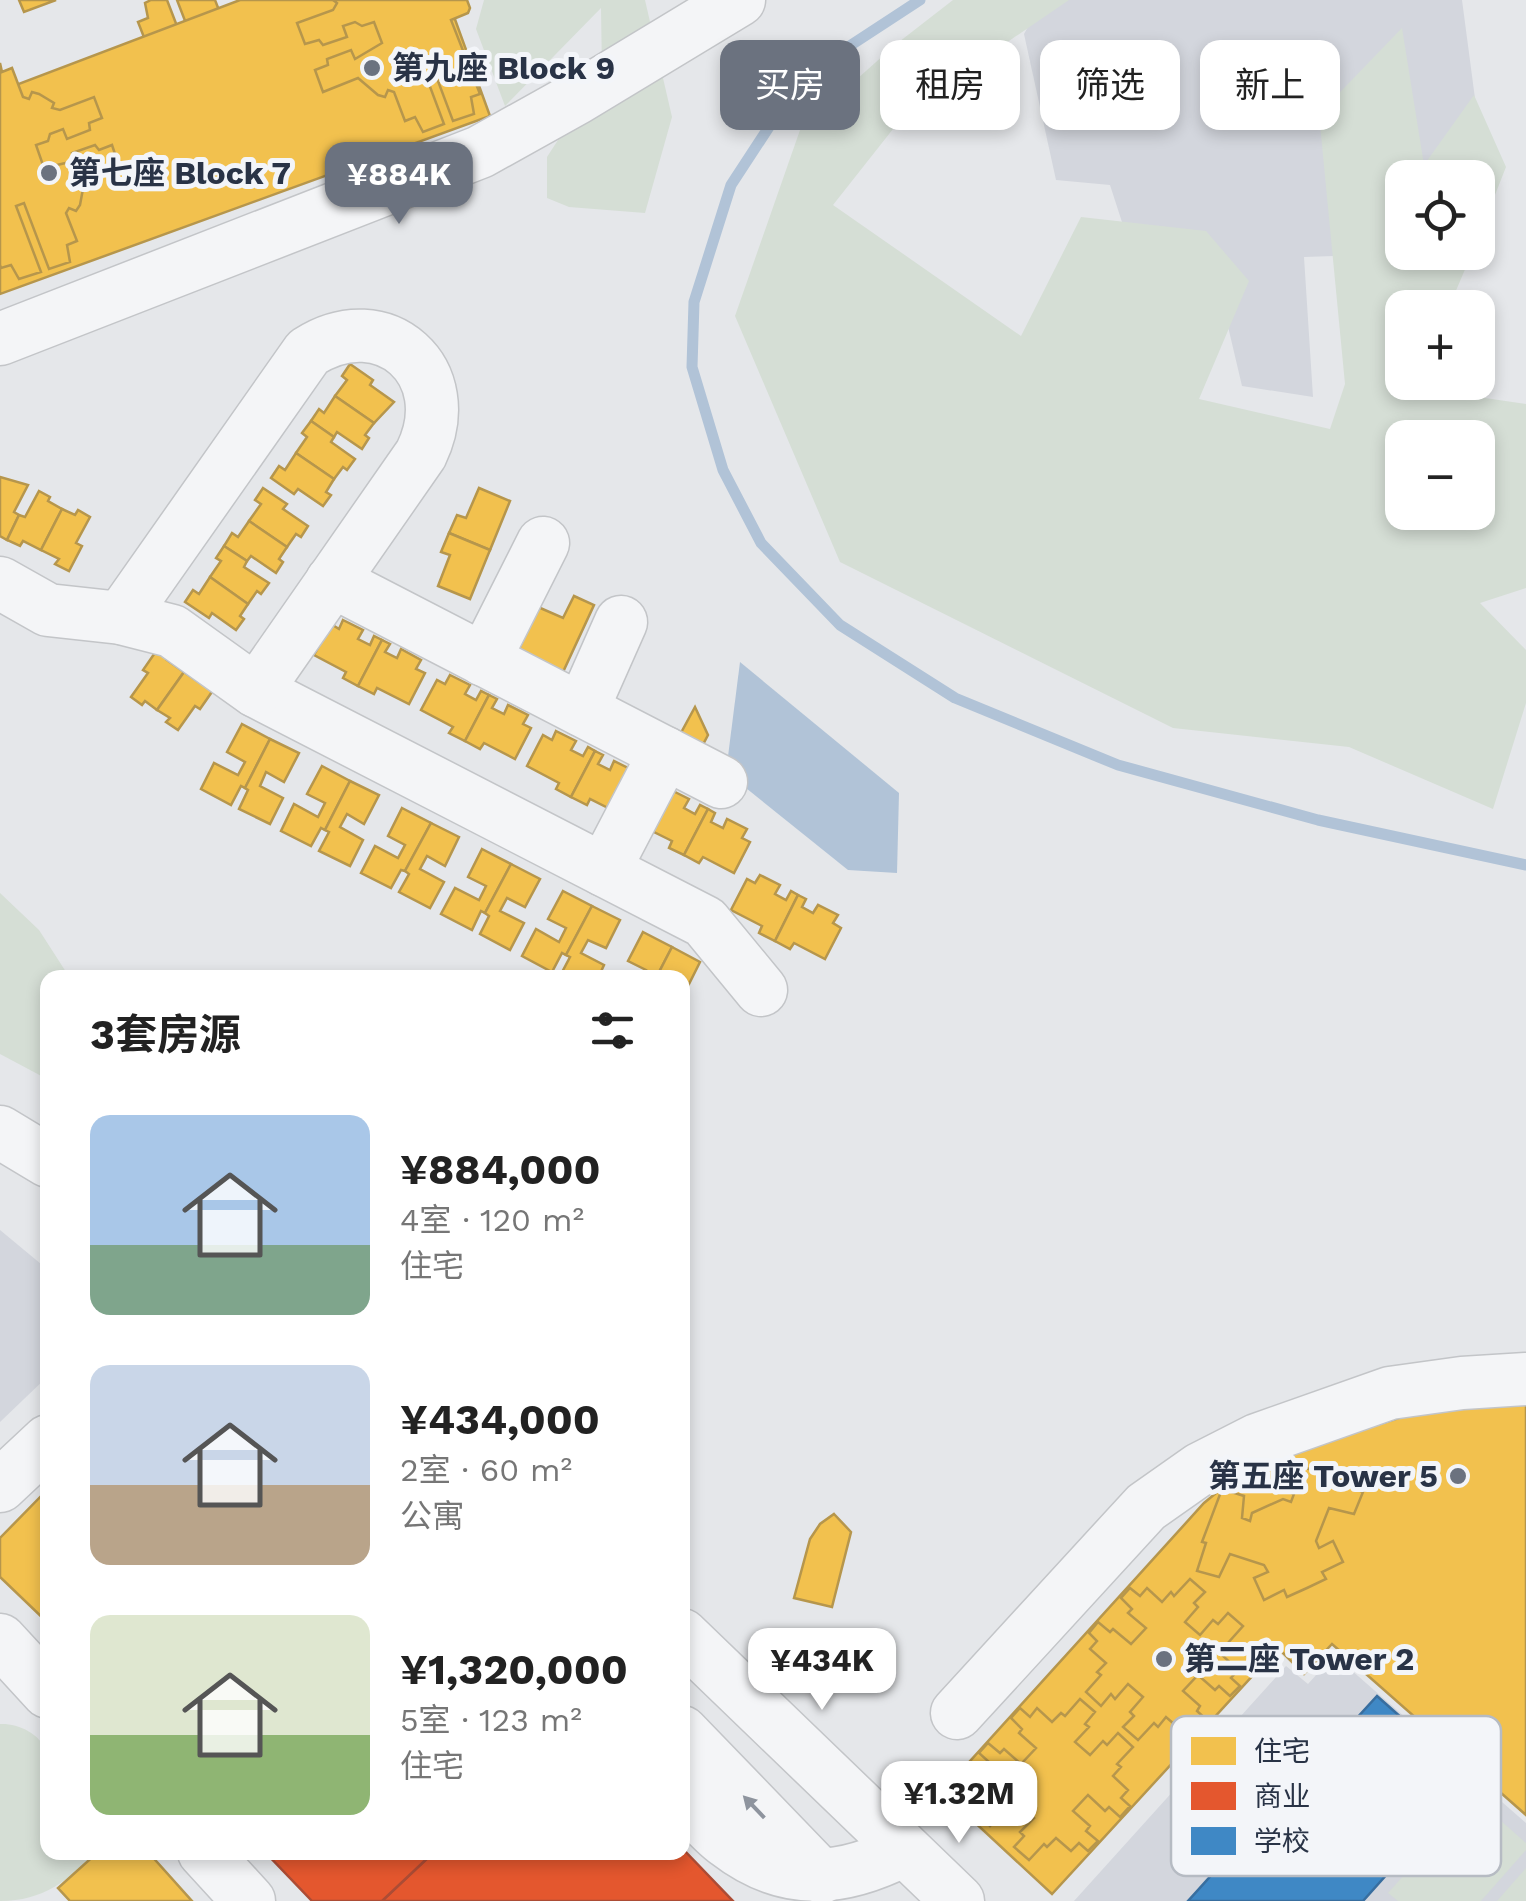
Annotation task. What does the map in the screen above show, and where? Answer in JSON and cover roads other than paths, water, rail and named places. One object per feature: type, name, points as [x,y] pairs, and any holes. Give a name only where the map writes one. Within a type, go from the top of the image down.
[{"type":"street","points":[[0,339],[480,152],[739,0]]},
{"type":"street","points":[[121,618],[308,352],[344,336],[364,334],[383,338],[416,361],[427,377],[434,416],[421,454],[256,691]]},
{"type":"street","points":[[484,660],[544,543]]},
{"type":"street","points":[[332,582],[722,782]]},
{"type":"street","points":[[0,583],[48,610],[121,618],[172,631],[256,691],[705,922],[761,990]]},
{"type":"street","points":[[582,710],[621,622]]},
{"type":"street","points":[[604,870],[666,753]]},
{"type":"street","points":[[0,1132],[40,1156]]},
{"type":"street","points":[[957,1713],[1146,1507],[1200,1469],[1257,1440],[1390,1393],[1526,1379]]},
{"type":"street","points":[[0,1486],[40,1448]]},
{"type":"street","points":[[0,1640],[40,1683]]},
{"type":"street","points":[[690,1644],[958,1901]]},
{"type":"street","points":[[690,1740],[822,1877]]},
{"type":"street","points":[[690,1805],[723,1840],[747,1856],[781,1869],[822,1877],[853,1872],[904,1850]]},
{"type":"street","points":[[212,1860],[250,1901]]},
{"type":"water","points":[[740,662],[899,793],[897,873],[848,870],[726,772]]},
{"type":"waterway","points":[[920,0],[845,49],[784,104],[731,185],[694,302],[692,367],[723,470],[761,543],[840,625],[955,698],[1118,765],[1318,820],[1526,865]]},
{"type":"place","name":"第九座 Block 9","points":[[372,68]]},
{"type":"place","name":"第七座 Block 7","points":[[49,173]]},
{"type":"place","name":"第五座 Tower 5","points":[[1458,1476]]},
{"type":"place","name":"第二座 Tower 2","points":[[1164,1659]]}]
